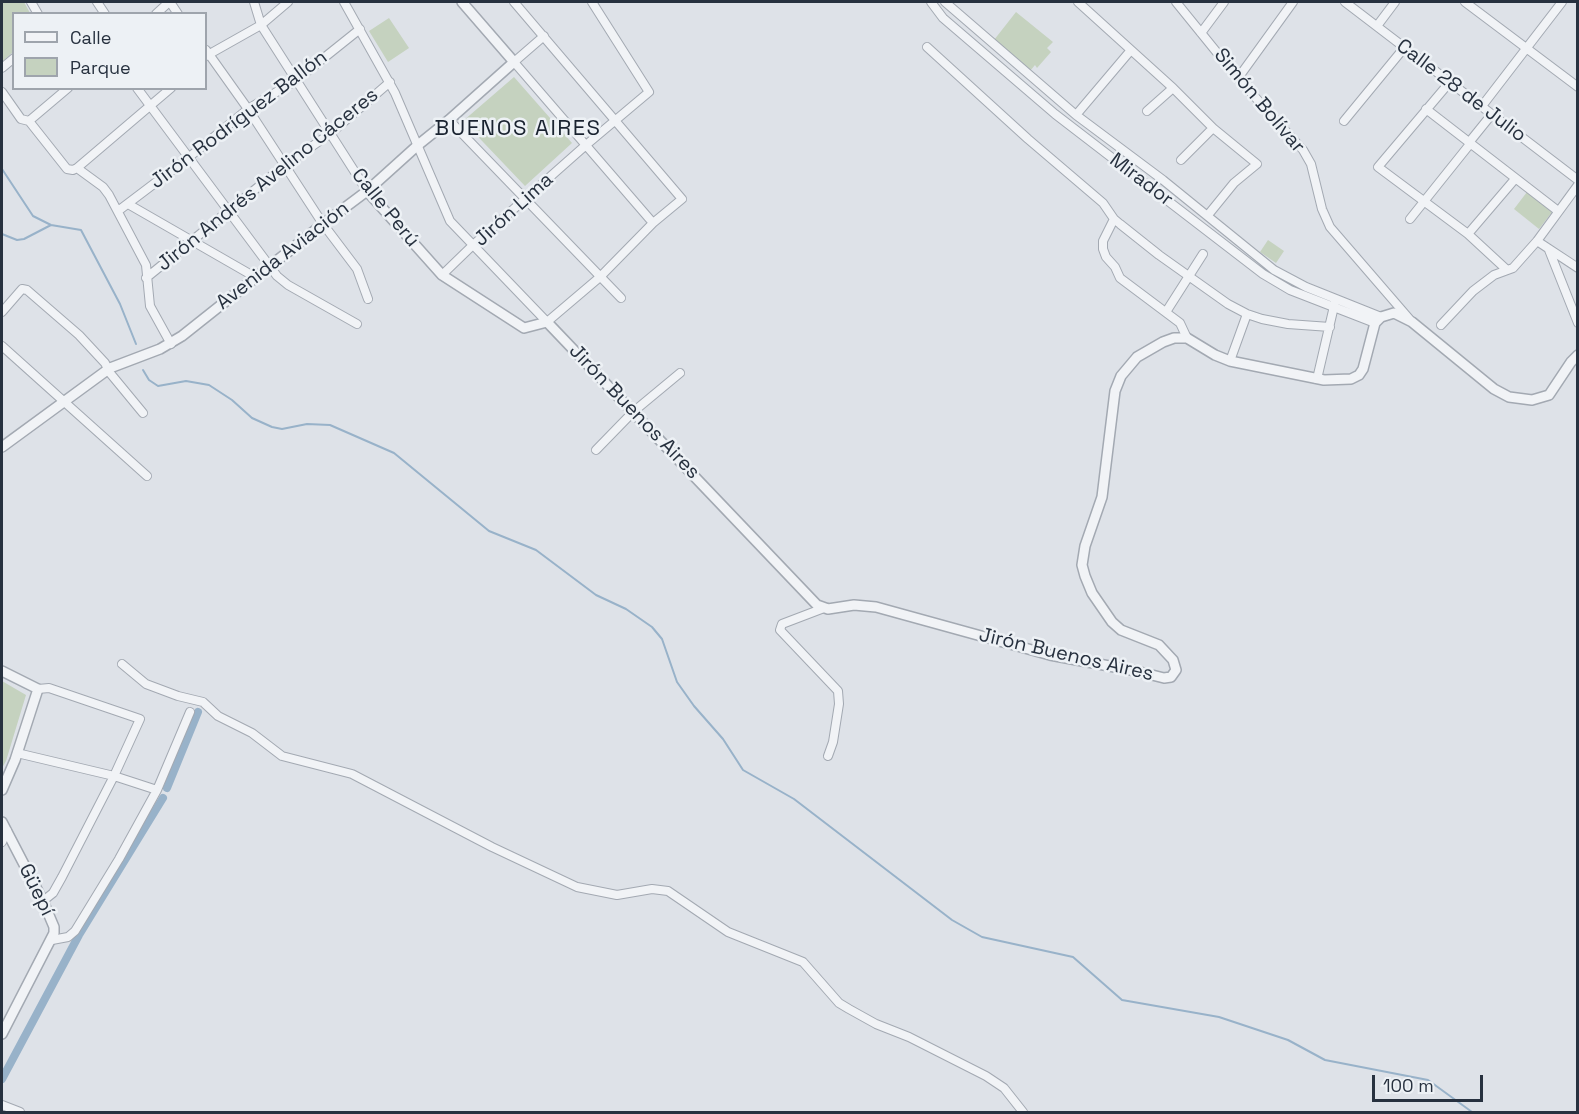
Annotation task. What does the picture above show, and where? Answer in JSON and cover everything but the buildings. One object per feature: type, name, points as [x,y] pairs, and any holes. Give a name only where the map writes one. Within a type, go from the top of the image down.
[{"type":"street","name":"Calle Perú","points":[[254,2],[261,25],[367,191],[442,275],[520,326],[528,328],[547,322]]},
{"type":"street","points":[[207,52],[261,25],[288,2]]},
{"type":"street","name":"Jirón Buenos Aires","points":[[344,2],[390,82],[450,220],[812,601],[824,608],[854,605],[876,607],[1056,656],[1164,678],[1171,676],[1176,670],[1176,664],[1166,650],[1151,640],[1121,630],[1112,622],[1088,583],[1082,560],[1102,497],[1114,399],[1119,381],[1137,357],[1173,338],[1187,338]]},
{"type":"street","points":[[462,2],[653,223]]},
{"type":"street","points":[[514,2],[682,199],[653,223],[600,277],[547,322]]},
{"type":"street","name":"Jirón Lima","points":[[442,275],[586,145],[649,92],[592,2]]},
{"type":"street","name":"Mirador","points":[[931,2],[943,18],[1055,114],[1263,274],[1290,290],[1334,302]]},
{"type":"street","name":"Mirador","points":[[945,2],[1076,115],[1208,215],[1281,274],[1334,302],[1378,320]]},
{"type":"street","points":[[1078,2],[1173,88],[1213,128],[1257,164],[1234,183],[1208,215]]},
{"type":"street","name":"Simón Bolívar","points":[[1176,2],[1236,76],[1303,150],[1311,164],[1322,209],[1330,227],[1412,322]]},
{"type":"street","points":[[1202,33],[1224,2]]},
{"type":"street","points":[[1236,76],[1241,74],[1293,2]]},
{"type":"street","name":"Calle 28 de Julio","points":[[1345,2],[1578,180]]},
{"type":"street","points":[[1377,26],[1395,2]]},
{"type":"street","points":[[1465,2],[1578,87]]},
{"type":"street","points":[[1482,106],[1562,2]]},
{"type":"street","name":"Jirón Rodríguez Ballón","points":[[118,211],[188,158],[248,108],[295,81],[360,29]]},
{"type":"street","name":"Avenida Aviación","points":[[3,443],[110,368],[171,344],[367,191],[543,36]]},
{"type":"street","points":[[927,47],[1028,139],[1103,203],[1114,219],[1189,276],[1247,314],[1288,324],[1330,327]]},
{"type":"street","points":[[1344,121],[1404,48]]},
{"type":"street","points":[[1076,115],[1131,50]]},
{"type":"street","points":[[207,54],[248,108],[323,224],[357,269],[368,299]]},
{"type":"street","name":"Jirón Andrés Avelino Cáceres","points":[[146,278],[191,239],[284,166],[331,134],[390,82]]},
{"type":"street","points":[[1449,83],[1378,167],[1468,234],[1507,270]]},
{"type":"street","points":[[1147,111],[1173,88]]},
{"type":"street","points":[[29,121],[66,90]]},
{"type":"street","points":[[138,90],[277,276],[288,285],[357,324]]},
{"type":"street","points":[[2,92],[21,119],[29,121],[67,169],[73,170],[169,90]]},
{"type":"street","points":[[1426,109],[1558,211]]},
{"type":"street","points":[[1410,219],[1492,114]]},
{"type":"street","points":[[449,120],[621,298]]},
{"type":"street","points":[[1181,160],[1213,128]]},
{"type":"street","points":[[77,168],[103,187],[118,211],[146,266],[153,313],[171,344]]},
{"type":"street","points":[[1468,234],[1515,179]]},
{"type":"street","points":[[1442,325],[1473,291],[1494,275],[1513,268],[1537,241],[1578,185]]},
{"type":"street","points":[[128,204],[255,277]]},
{"type":"street","points":[[1114,219],[1103,241],[1106,256],[1120,278],[1180,323],[1187,338],[1230,361],[1317,379],[1342,381],[1351,379],[1359,375],[1363,369],[1378,320],[1391,314],[1398,314],[1412,322],[1494,389],[1514,398],[1532,400],[1549,395],[1570,362],[1578,355]]},
{"type":"street","points":[[1537,241],[1578,268]]},
{"type":"street","points":[[1549,250],[1578,323]]},
{"type":"street","points":[[1166,312],[1203,254]]},
{"type":"street","points":[[2,312],[22,289],[27,290],[64,321],[110,368],[110,374],[143,413]]},
{"type":"street","points":[[1317,379],[1334,302]]},
{"type":"street","points":[[1230,361],[1247,314]]},
{"type":"street","points":[[2,346],[147,476]]},
{"type":"street","points":[[596,450],[633,412],[680,373]]},
{"type":"street","points":[[824,608],[782,624],[780,630],[838,691],[839,704],[833,742],[828,756]]},
{"type":"street","points":[[122,664],[146,684],[203,702],[218,716],[252,733],[282,756],[352,774],[492,847],[578,886],[617,895],[652,889],[668,891],[728,932],[803,962],[832,996],[849,1009],[986,1076],[1004,1088],[1023,1113]]},
{"type":"street","points":[[2,671],[38,693]]},
{"type":"street","points":[[2,790],[38,693],[49,688],[140,719],[114,776],[53,893],[43,901]]},
{"type":"street","points":[[2,1034],[52,940],[68,937],[75,931],[119,859],[157,790],[190,712]]},
{"type":"street","points":[[17,753],[114,776],[157,790]]},
{"type":"street","name":"Güepí","points":[[2,822],[43,901],[54,927],[52,940]]},
{"type":"street","points":[[2,842],[7,831]]},
{"type":"street","points":[[2,1105],[20,1113]]},
{"type":"green space","points":[[2,2],[24,2],[29,12],[12,12],[12,53],[2,62]]},
{"type":"green space","points":[[1016,12],[1053,42],[1047,48],[1051,52],[1037,68],[1035,65],[1030,71],[994,40]]},
{"type":"green space","points":[[389,18],[409,48],[388,62],[369,31]]},
{"type":"green space","points":[[514,77],[572,143],[525,186],[463,121]]},
{"type":"green space","points":[[1527,192],[1552,212],[1539,229],[1514,209]]},
{"type":"green space","points":[[1268,240],[1284,251],[1276,263],[1260,252]]},
{"type":"green space","points":[[2,681],[26,695],[2,768]]},
{"type":"waterway","points":[[2,169],[33,216],[51,225],[81,230],[120,304],[136,344]]},
{"type":"waterway","points":[[2,234],[17,240],[24,239],[51,225]]},
{"type":"waterway","points":[[143,370],[149,380],[158,386],[186,381],[209,385],[232,400],[252,418],[272,427],[282,429],[307,424],[330,425],[394,453],[489,531],[536,550],[596,595],[626,609],[652,627],[662,639],[677,682],[694,706],[723,739],[743,770],[794,799],[952,920],[982,937],[1073,957],[1122,1000],[1219,1017],[1288,1040],[1325,1060],[1428,1080],[1472,1112]]},
{"type":"waterway","points":[[167,788],[198,712]]},
{"type":"waterway","points":[[2,1079],[79,935],[163,798]]},
{"type":"district","name":"BUENOS AIRES","points":[[518,129]]}]
